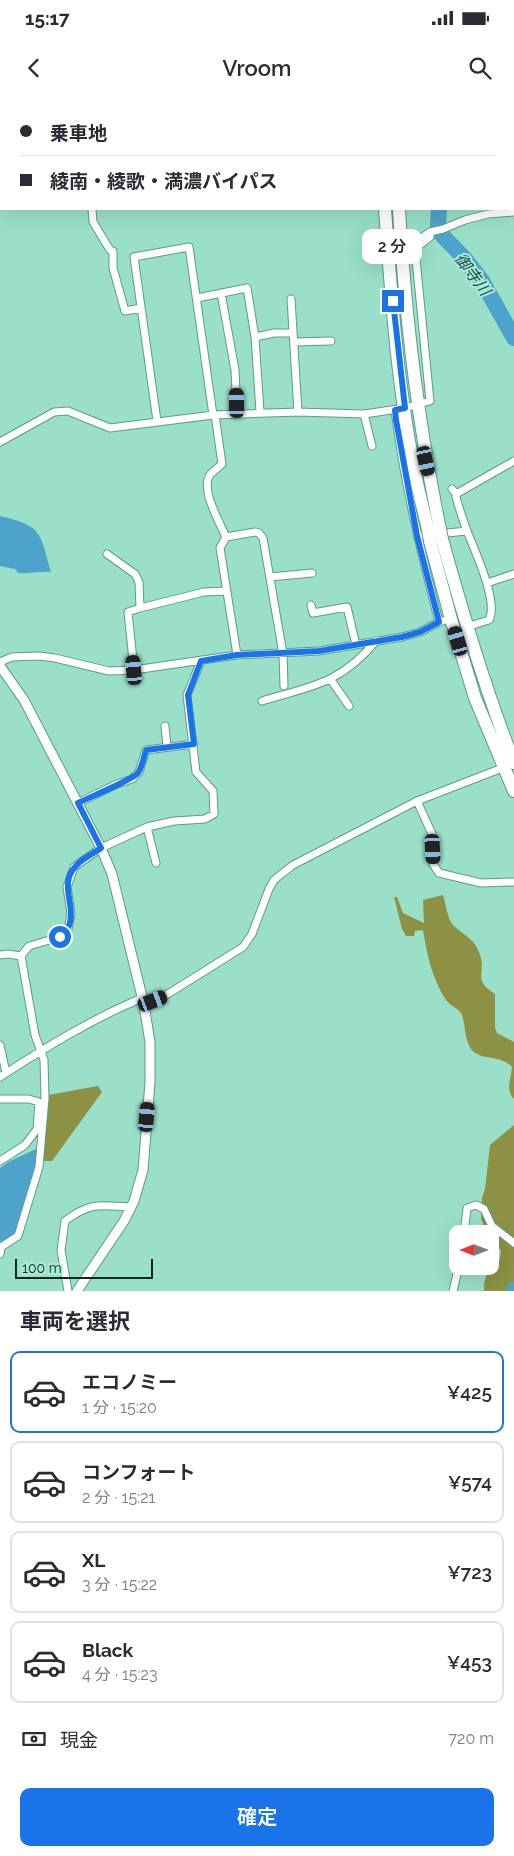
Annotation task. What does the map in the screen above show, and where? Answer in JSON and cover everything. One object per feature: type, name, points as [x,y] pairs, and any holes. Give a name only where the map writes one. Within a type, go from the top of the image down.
[{"type":"highway","points":[[386,210],[389,264],[406,408],[426,461],[431,535],[455,621],[487,693],[511,765],[514,791]]},
{"type":"highway","points":[[399,210],[406,408]]},
{"type":"street","points":[[92,210],[94,222],[110,250],[113,251],[113,268],[124,310],[141,308]]},
{"type":"street","points":[[401,246],[410,246],[436,231],[464,220],[488,214],[514,212]]},
{"type":"street","points":[[0,442],[54,412],[68,411],[110,428],[157,421],[260,412],[364,414],[406,408],[430,401],[415,249],[436,231]]},
{"type":"street","points":[[157,421],[134,257],[189,247],[222,464],[210,476],[207,485],[208,494],[226,537]]},
{"type":"street","points":[[197,298],[247,288],[255,337],[260,412]]},
{"type":"street","points":[[221,293],[235,370],[237,414]]},
{"type":"street","points":[[291,299],[298,412]]},
{"type":"street","points":[[255,337],[274,333],[293,333]]},
{"type":"street","points":[[294,342],[331,341]]},
{"type":"street","points":[[406,408],[405,475],[431,535],[455,621]]},
{"type":"street","points":[[364,414],[372,446]]},
{"type":"street","points":[[77,1291],[124,1221],[139,1186],[143,1170],[150,1082],[150,1042],[143,1001],[112,874],[101,848],[24,700],[4,676],[0,664],[12,657],[39,656],[109,671],[134,670],[237,655],[319,651],[420,632],[455,621],[488,620],[490,617],[487,583],[454,491],[514,461]]},
{"type":"street","points":[[431,535],[467,531]]},
{"type":"street","points":[[226,537],[255,532],[261,535],[283,654],[284,686]]},
{"type":"street","points":[[226,537],[220,548],[237,655]]},
{"type":"street","points":[[107,554],[135,574],[138,582],[140,608]]},
{"type":"street","points":[[270,577],[312,573]]},
{"type":"street","points":[[487,583],[514,574]]},
{"type":"street","points":[[134,670],[128,612],[204,592],[226,591]]},
{"type":"street","points":[[311,604],[313,613],[347,607],[356,645]]},
{"type":"street","points":[[262,701],[309,689],[330,680],[361,659],[376,641]]},
{"type":"street","points":[[0,1254],[2,1247],[18,1236],[39,1167],[45,1098],[44,1060],[42,1050],[35,1035],[21,956],[29,946],[60,937],[68,929],[71,914],[67,887],[68,879],[74,867],[101,848],[147,827],[174,821],[205,819],[214,814],[214,791],[196,772],[188,695],[201,661]]},
{"type":"street","points":[[330,680],[349,706]]},
{"type":"street","points":[[165,726],[167,748]]},
{"type":"street","points":[[78,803],[132,778],[139,772],[146,750],[194,744]]},
{"type":"street","points":[[0,1045],[3,1076],[42,1050],[94,1020],[143,1001],[162,997],[242,947],[252,934],[274,880],[293,865],[417,801],[511,765]]},
{"type":"street","points":[[417,801],[432,834],[433,864],[439,873],[481,883],[514,882]]},
{"type":"street","points":[[147,827],[156,862]]},
{"type":"street","points":[[0,955],[21,956]]},
{"type":"street","points":[[30,1099],[35,1095],[45,1098]]},
{"type":"street","points":[[0,1100],[30,1099],[39,1102],[37,1129],[25,1145],[0,1161]]},
{"type":"street","points":[[68,1291],[61,1250],[65,1221],[79,1210],[92,1205],[131,1207]]},
{"type":"street","points":[[465,1225],[467,1208],[476,1205],[484,1209],[492,1225]]},
{"type":"street","points":[[499,1231],[514,1243]]},
{"type":"street","points":[[453,1291],[457,1275]]},
{"type":"green space","points":[[443,895],[451,922],[470,939],[478,950],[482,964],[483,984],[495,994],[495,1027],[497,1033],[514,1042],[514,1099],[509,1088],[512,1067],[498,1059],[482,1056],[474,1052],[468,1044],[461,1013],[446,1000],[437,984],[428,957],[423,930],[415,931],[414,936],[406,936],[402,929],[394,897],[397,897],[403,913],[424,923],[423,900]]},
{"type":"green space","points":[[98,1086],[102,1092],[52,1161],[43,1161],[48,1095]]},
{"type":"green space","points":[[514,1125],[514,1283],[512,1291],[484,1291],[487,1275],[499,1275],[501,1250],[499,1248],[499,1225],[484,1225],[481,1219],[482,1198],[485,1189],[490,1145]]},
{"type":"water","points":[[0,516],[25,523],[38,533],[51,572],[18,573],[15,569],[0,566]]},
{"type":"water","points":[[36,1149],[36,1163],[15,1232],[10,1238],[0,1242],[0,1168],[8,1162]]},
{"type":"waterway","name":"御寺川","points":[[439,210],[438,225],[441,234],[465,259],[482,281],[514,338]]},
{"type":"route","points":[[60,937],[68,929],[71,914],[67,887],[68,879],[74,867],[101,848],[78,803],[132,778],[139,772],[146,750],[194,744],[188,695],[201,661],[237,655],[319,651],[402,637],[420,632],[439,622],[417,536],[396,420],[395,410],[405,408],[393,301]]}]
